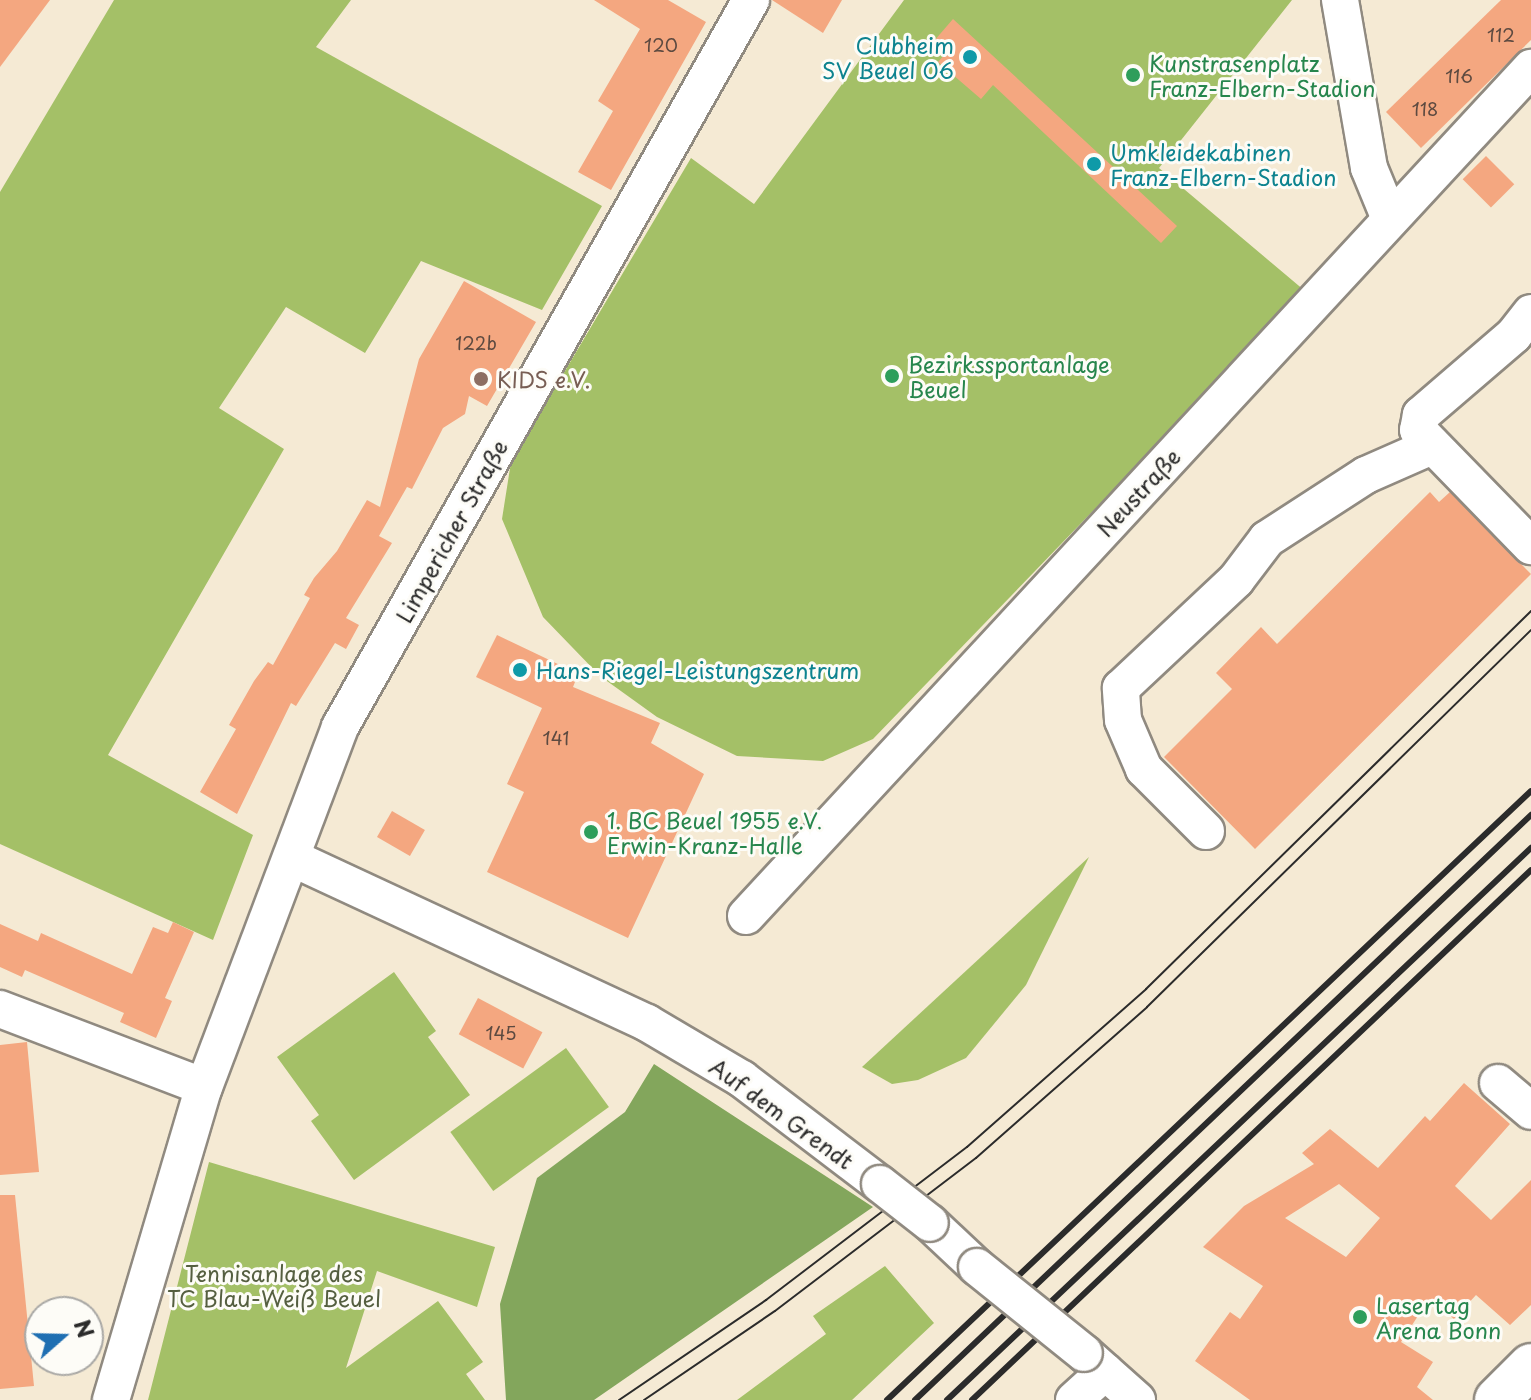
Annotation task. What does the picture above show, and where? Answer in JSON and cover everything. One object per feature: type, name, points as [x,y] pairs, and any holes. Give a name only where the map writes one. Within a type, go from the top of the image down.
[{"type":"main road","points":[[1497,1400],[1531,1366]]},
{"type":"street","name":"Limpericher Straße","points":[[111,1400],[204,1087],[292,858],[309,798],[340,727],[751,0]]},
{"type":"street","points":[[1340,0],[1369,168],[1390,219]]},
{"type":"street","name":"Neustraße","points":[[746,916],[1531,68]]},
{"type":"street","points":[[1531,313],[1514,335],[1421,415],[1418,430],[1531,546]]},
{"type":"street","points":[[1206,831],[1144,769],[1123,720],[1121,688],[1236,580],[1267,539],[1366,475],[1432,446]]},
{"type":"street","name":"Auf dem Grendt","points":[[292,858],[647,1023],[742,1079],[930,1223],[977,1267],[1137,1400]]},
{"type":"street","points":[[0,1009],[204,1087]]},
{"type":"street","points":[[1498,1083],[1531,1111]]},
{"type":"street","points":[[1074,1400],[1094,1363]]},
{"type":"green space","points":[[114,0],[351,0],[316,47],[602,206],[542,310],[421,261],[365,353],[286,307],[219,408],[284,449],[108,755],[253,835],[213,940],[0,844],[0,192]]},
{"type":"green space","name":"Bezirkssportanlage Beuel","points":[[904,0],[1292,0],[1159,168],[1305,291],[873,739],[823,761],[737,756],[657,717],[600,676],[543,617],[502,519],[511,462],[691,158],[754,204]]},
{"type":"green space","points":[[1089,857],[1026,985],[966,1058],[918,1080],[892,1084],[862,1067]]},
{"type":"green space","points":[[394,972],[436,1031],[428,1037],[470,1095],[354,1180],[311,1121],[319,1115],[277,1057]]},
{"type":"green space","points":[[566,1048],[609,1107],[493,1191],[450,1132]]},
{"type":"green space","points":[[654,1064],[873,1207],[594,1400],[506,1400],[500,1304],[537,1178],[625,1112]]},
{"type":"green space","name":"Tennisanlage des TC Blau-Weiß Beuel","points":[[209,1162],[495,1247],[477,1307],[377,1271],[346,1368],[438,1301],[483,1362],[466,1374],[485,1400],[148,1400]]},
{"type":"green space","points":[[885,1266],[934,1323],[852,1400],[737,1400],[826,1334],[813,1316]]},
{"type":"building","points":[[0,0],[50,0],[0,67]]},
{"type":"building","points":[[594,0],[668,0],[706,22],[611,190],[578,172],[613,111],[598,101],[640,29]]},
{"type":"building","points":[[772,0],[842,0],[823,33]]},
{"type":"building","points":[[1501,0],[1531,0],[1531,40],[1421,148],[1386,112]]},
{"type":"building","points":[[953,19],[1177,226],[1161,243],[993,85],[981,99],[938,62],[947,52],[934,41]]},
{"type":"building","points":[[1486,156],[1514,184],[1491,208],[1463,179]]},
{"type":"building","points":[[464,281],[536,322],[487,406],[469,396],[465,414],[443,428],[412,489],[407,487],[379,536],[392,543],[346,618],[359,625],[346,649],[335,643],[296,706],[291,703],[237,814],[200,792],[236,729],[229,725],[254,681],[268,662],[273,665],[310,598],[304,595],[314,578],[337,551],[367,500],[380,507],[419,359]]},
{"type":"building","points":[[1430,492],[1439,502],[1450,492],[1531,574],[1255,849],[1164,757],[1232,689],[1216,673],[1261,627],[1277,644]]},
{"type":"building","name":"1. BC Beuel 1955 e.V. Erwin-Kranz-Halle","points":[[497,635],[562,666],[559,675],[575,682],[573,687],[660,723],[651,743],[704,774],[628,938],[487,872],[524,792],[507,784],[542,708],[476,677]]},
{"type":"building","points":[[392,811],[425,830],[410,856],[377,837]]},
{"type":"building","points":[[173,922],[194,932],[165,998],[172,1001],[156,1038],[120,1022],[124,1013],[25,970],[22,977],[0,967],[0,924],[38,941],[41,933],[132,974],[153,927],[168,933]]},
{"type":"building","points":[[478,998],[542,1032],[523,1068],[459,1034]]},
{"type":"building","points":[[27,1042],[39,1172],[0,1175],[0,1045]]},
{"type":"building","points":[[1464,1083],[1510,1124],[1455,1186],[1491,1220],[1531,1180],[1531,1305],[1510,1325],[1476,1295],[1454,1319],[1429,1299],[1401,1342],[1433,1362],[1417,1387],[1433,1400],[1250,1400],[1195,1361],[1230,1312],[1240,1319],[1263,1286],[1203,1247],[1244,1206],[1314,1164],[1302,1153],[1330,1129],[1378,1168],[1425,1116],[1430,1121]],"holes":[[[1339,1184],[1380,1218],[1346,1257],[1285,1218]]]},
{"type":"building","points":[[0,1195],[15,1195],[25,1296],[24,1376],[33,1376],[34,1386],[0,1389]]},
{"type":"tram line","points":[[619,1400],[766,1300],[967,1147],[1146,989],[1531,611]]},
{"type":"tram line","points":[[644,1400],[775,1311],[976,1158],[1147,1007],[1531,630]]},
{"type":"railway","points":[[887,1400],[1531,791]]},
{"type":"railway","points":[[915,1400],[1531,815]]},
{"type":"railway","points":[[947,1400],[1531,848]]},
{"type":"railway","points":[[972,1400],[1531,870]]},
{"type":"place","name":"Clubheim SV Beuel 06","points":[[970,57]]},
{"type":"place","name":"Kunstrasenplatz Franz-Elbern-Stadion","points":[[1133,75]]},
{"type":"place","name":"Umkleidekabinen Franz-Elbern-Stadion","points":[[1094,164]]},
{"type":"place","name":"Bezirkssportanlage Beuel","points":[[892,376]]},
{"type":"place","name":"KIDS e.V.","points":[[481,379]]},
{"type":"place","name":"Hans-Riegel-Leistungszentrum","points":[[520,670]]},
{"type":"place","name":"1. BC Beuel 1955 e.V. Erwin-Kranz-Halle","points":[[591,832]]},
{"type":"place","name":"Lasertag Arena Bonn","points":[[1360,1317]]}]
